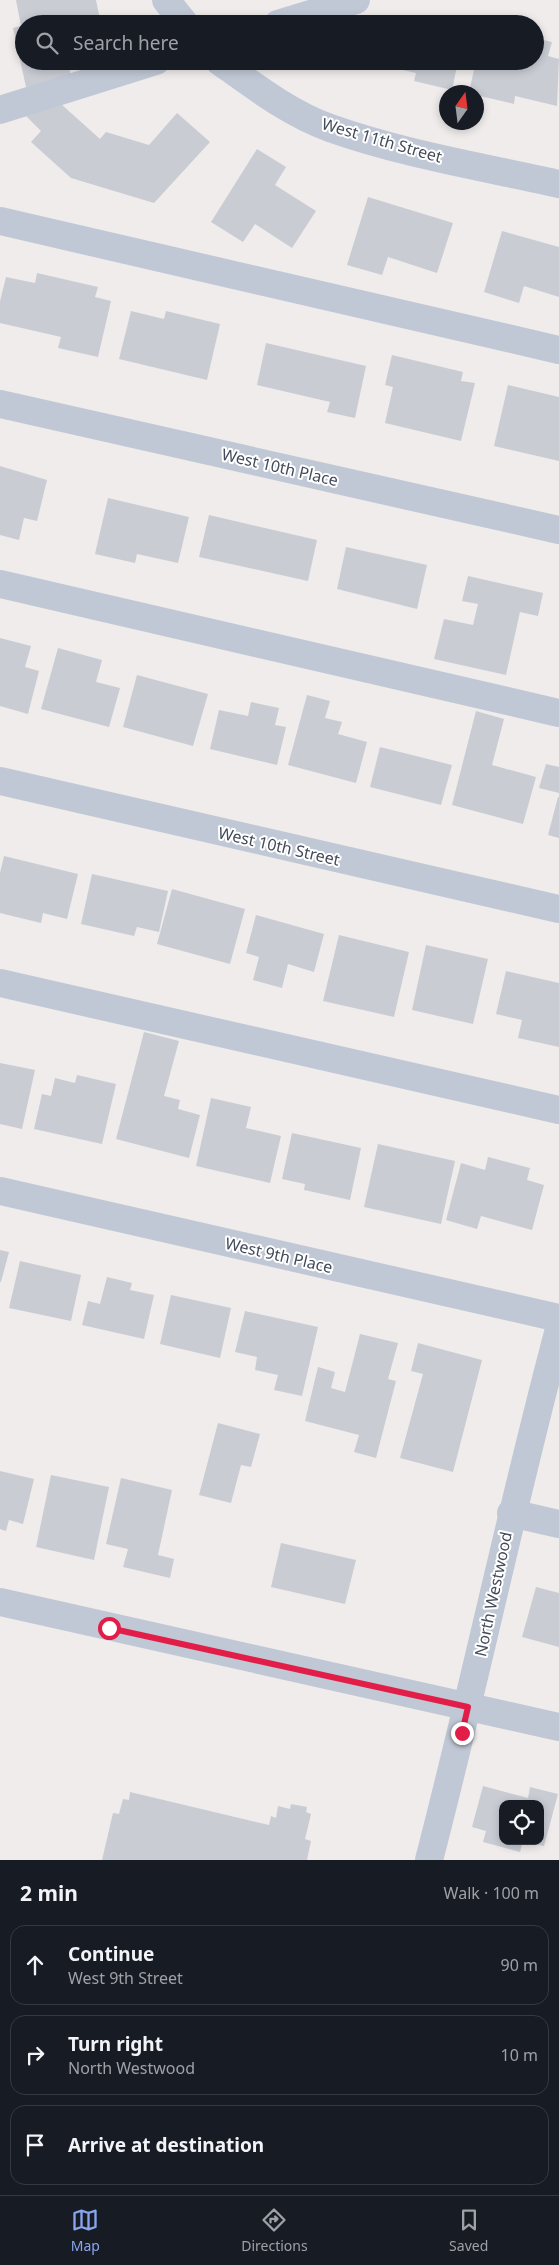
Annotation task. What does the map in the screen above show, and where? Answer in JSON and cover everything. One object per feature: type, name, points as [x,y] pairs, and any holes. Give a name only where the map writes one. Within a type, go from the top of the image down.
[{"type":"street","points":[[166,0],[178,15]]},
{"type":"street","points":[[307,15],[356,0]]},
{"type":"street","points":[[0,110],[127,70]]},
{"type":"street","name":"West 11th Street","points":[[231,70],[273,100],[328,127],[392,146],[559,184]]},
{"type":"street","points":[[0,221],[559,350]]},
{"type":"street","name":"West 10th Place","points":[[0,404],[559,530]]},
{"type":"street","points":[[0,584],[559,713]]},
{"type":"street","name":"West 10th Street","points":[[0,781],[559,909]]},
{"type":"street","points":[[0,983],[559,1110]]},
{"type":"street","name":"West 9th Place","points":[[0,1191],[559,1318]]},
{"type":"street","name":"North Westwood","points":[[429,1860],[468,1707],[511,1513],[559,1329]]},
{"type":"street","points":[[511,1513],[559,1524]]},
{"type":"street","points":[[0,1602],[559,1727]]},
{"type":"building","points":[[16,0],[96,0],[99,15],[19,15]]},
{"type":"building","points":[[544,40],[552,42],[548,56],[559,59],[557,106],[515,96],[514,104],[484,97],[484,85],[471,85],[474,70],[544,70]]},
{"type":"building","points":[[22,70],[70,70],[71,77],[26,87]]},
{"type":"building","points":[[403,70],[456,70],[453,85],[439,85],[439,87],[414,81],[416,73]]},
{"type":"building","points":[[61,104],[100,139],[106,132],[149,145],[177,113],[210,142],[154,203],[71,178],[31,142],[41,131],[25,115]]},
{"type":"building","points":[[257,149],[286,167],[275,185],[316,211],[292,248],[255,224],[243,242],[211,222]]},
{"type":"building","points":[[368,197],[453,223],[437,273],[388,257],[382,275],[347,265]]},
{"type":"building","points":[[502,231],[559,247],[559,297],[524,286],[519,303],[484,292]]},
{"type":"building","points":[[37,273],[98,287],[95,297],[111,301],[98,357],[58,348],[61,337],[0,323],[0,301],[6,277],[35,283]]},
{"type":"building","points":[[131,311],[164,319],[166,311],[220,324],[207,380],[119,359]]},
{"type":"building","points":[[266,343],[366,366],[355,418],[327,412],[330,402],[257,385]]},
{"type":"building","points":[[392,355],[463,372],[461,381],[475,383],[461,441],[385,423],[393,387],[385,385]]},
{"type":"building","points":[[508,385],[559,397],[559,461],[494,446]]},
{"type":"building","points":[[0,466],[47,480],[37,521],[24,518],[19,540],[0,535]]},
{"type":"building","points":[[108,498],[189,517],[178,563],[137,554],[135,563],[95,554]]},
{"type":"building","points":[[209,515],[317,540],[308,581],[199,557]]},
{"type":"building","points":[[346,547],[427,565],[417,609],[337,589]]},
{"type":"building","points":[[468,576],[543,593],[538,616],[520,612],[506,675],[434,659],[444,619],[473,625],[478,604],[462,601]]},
{"type":"building","points":[[0,638],[31,646],[25,667],[39,671],[28,714],[0,706]]},
{"type":"building","points":[[58,648],[102,660],[96,682],[120,688],[109,727],[41,709]]},
{"type":"building","points":[[137,675],[208,694],[193,746],[123,727]]},
{"type":"building","points":[[307,695],[330,701],[325,718],[342,722],[338,734],[367,742],[356,783],[288,765]]},
{"type":"building","points":[[251,702],[279,708],[275,725],[286,727],[277,765],[210,749],[219,710],[248,716]]},
{"type":"building","points":[[476,711],[504,719],[492,765],[536,777],[523,824],[452,805]]},
{"type":"building","points":[[380,747],[452,765],[441,805],[370,787]]},
{"type":"building","points":[[546,764],[559,767],[559,793],[539,788]]},
{"type":"building","points":[[559,797],[559,838],[548,835]]},
{"type":"building","points":[[4,856],[78,874],[67,919],[43,913],[41,923],[0,913],[0,873]]},
{"type":"building","points":[[92,874],[168,891],[159,932],[137,927],[134,936],[81,924]]},
{"type":"building","points":[[172,889],[245,909],[230,964],[157,944]]},
{"type":"building","points":[[256,915],[324,934],[314,972],[288,964],[282,988],[253,980],[259,957],[246,953]]},
{"type":"building","points":[[339,935],[409,952],[394,1017],[323,1001]]},
{"type":"building","points":[[426,945],[488,959],[473,1024],[412,1010]]},
{"type":"building","points":[[506,971],[559,983],[559,1047],[518,1038],[522,1020],[496,1014]]},
{"type":"building","points":[[144,1032],[179,1041],[164,1096],[180,1100],[178,1109],[200,1115],[189,1158],[116,1139]]},
{"type":"building","points":[[0,1063],[35,1070],[22,1129],[0,1124]]},
{"type":"building","points":[[77,1075],[116,1084],[102,1144],[34,1129],[42,1094],[51,1096],[55,1078],[75,1083]]},
{"type":"building","points":[[211,1098],[251,1107],[246,1128],[281,1136],[270,1183],[196,1166]]},
{"type":"building","points":[[292,1133],[361,1148],[350,1200],[304,1190],[305,1184],[282,1179]]},
{"type":"building","points":[[378,1144],[455,1161],[441,1224],[364,1207]]},
{"type":"building","points":[[488,1157],[530,1168],[527,1180],[544,1185],[532,1230],[481,1216],[477,1229],[446,1220],[461,1163],[485,1170]]},
{"type":"building","points":[[0,1250],[9,1252],[1,1282],[0,1282]]},
{"type":"building","points":[[20,1261],[81,1275],[71,1321],[9,1308]]},
{"type":"building","points":[[107,1277],[132,1283],[130,1290],[154,1295],[144,1339],[82,1325],[88,1301],[100,1304]]},
{"type":"building","points":[[171,1295],[231,1308],[220,1358],[160,1344]]},
{"type":"building","points":[[245,1311],[318,1327],[302,1396],[274,1390],[278,1375],[255,1370],[257,1357],[235,1352]]},
{"type":"building","points":[[360,1334],[398,1343],[388,1379],[396,1381],[376,1458],[354,1452],[359,1435],[305,1421],[318,1367],[335,1372],[331,1388],[345,1392]]},
{"type":"building","points":[[418,1343],[482,1360],[453,1472],[400,1458],[423,1374],[411,1371]]},
{"type":"building","points":[[218,1423],[260,1434],[251,1467],[241,1465],[231,1503],[199,1495]]},
{"type":"building","points":[[0,1471],[34,1479],[23,1524],[9,1520],[6,1531],[0,1529]]},
{"type":"building","points":[[51,1475],[109,1487],[94,1560],[36,1547]]},
{"type":"building","points":[[121,1478],[172,1490],[158,1555],[174,1559],[170,1578],[123,1567],[128,1549],[106,1544]]},
{"type":"building","points":[[281,1543],[356,1560],[345,1604],[271,1587]]},
{"type":"building","points":[[536,1587],[559,1593],[559,1647],[522,1637]]},
{"type":"building","points":[[483,1786],[528,1798],[530,1787],[558,1794],[544,1846],[540,1845],[544,1845],[544,1800],[499,1800],[499,1845],[522,1845],[520,1852],[483,1842],[486,1831],[472,1827]]},
{"type":"building","points":[[130,1792],[269,1825],[271,1816],[276,1818],[278,1806],[290,1809],[291,1804],[307,1807],[306,1812],[311,1814],[305,1839],[311,1841],[307,1860],[102,1860],[113,1813],[119,1814],[123,1799],[129,1800]]},
{"type":"route","points":[[109,1628],[468,1707],[462,1733]]}]
